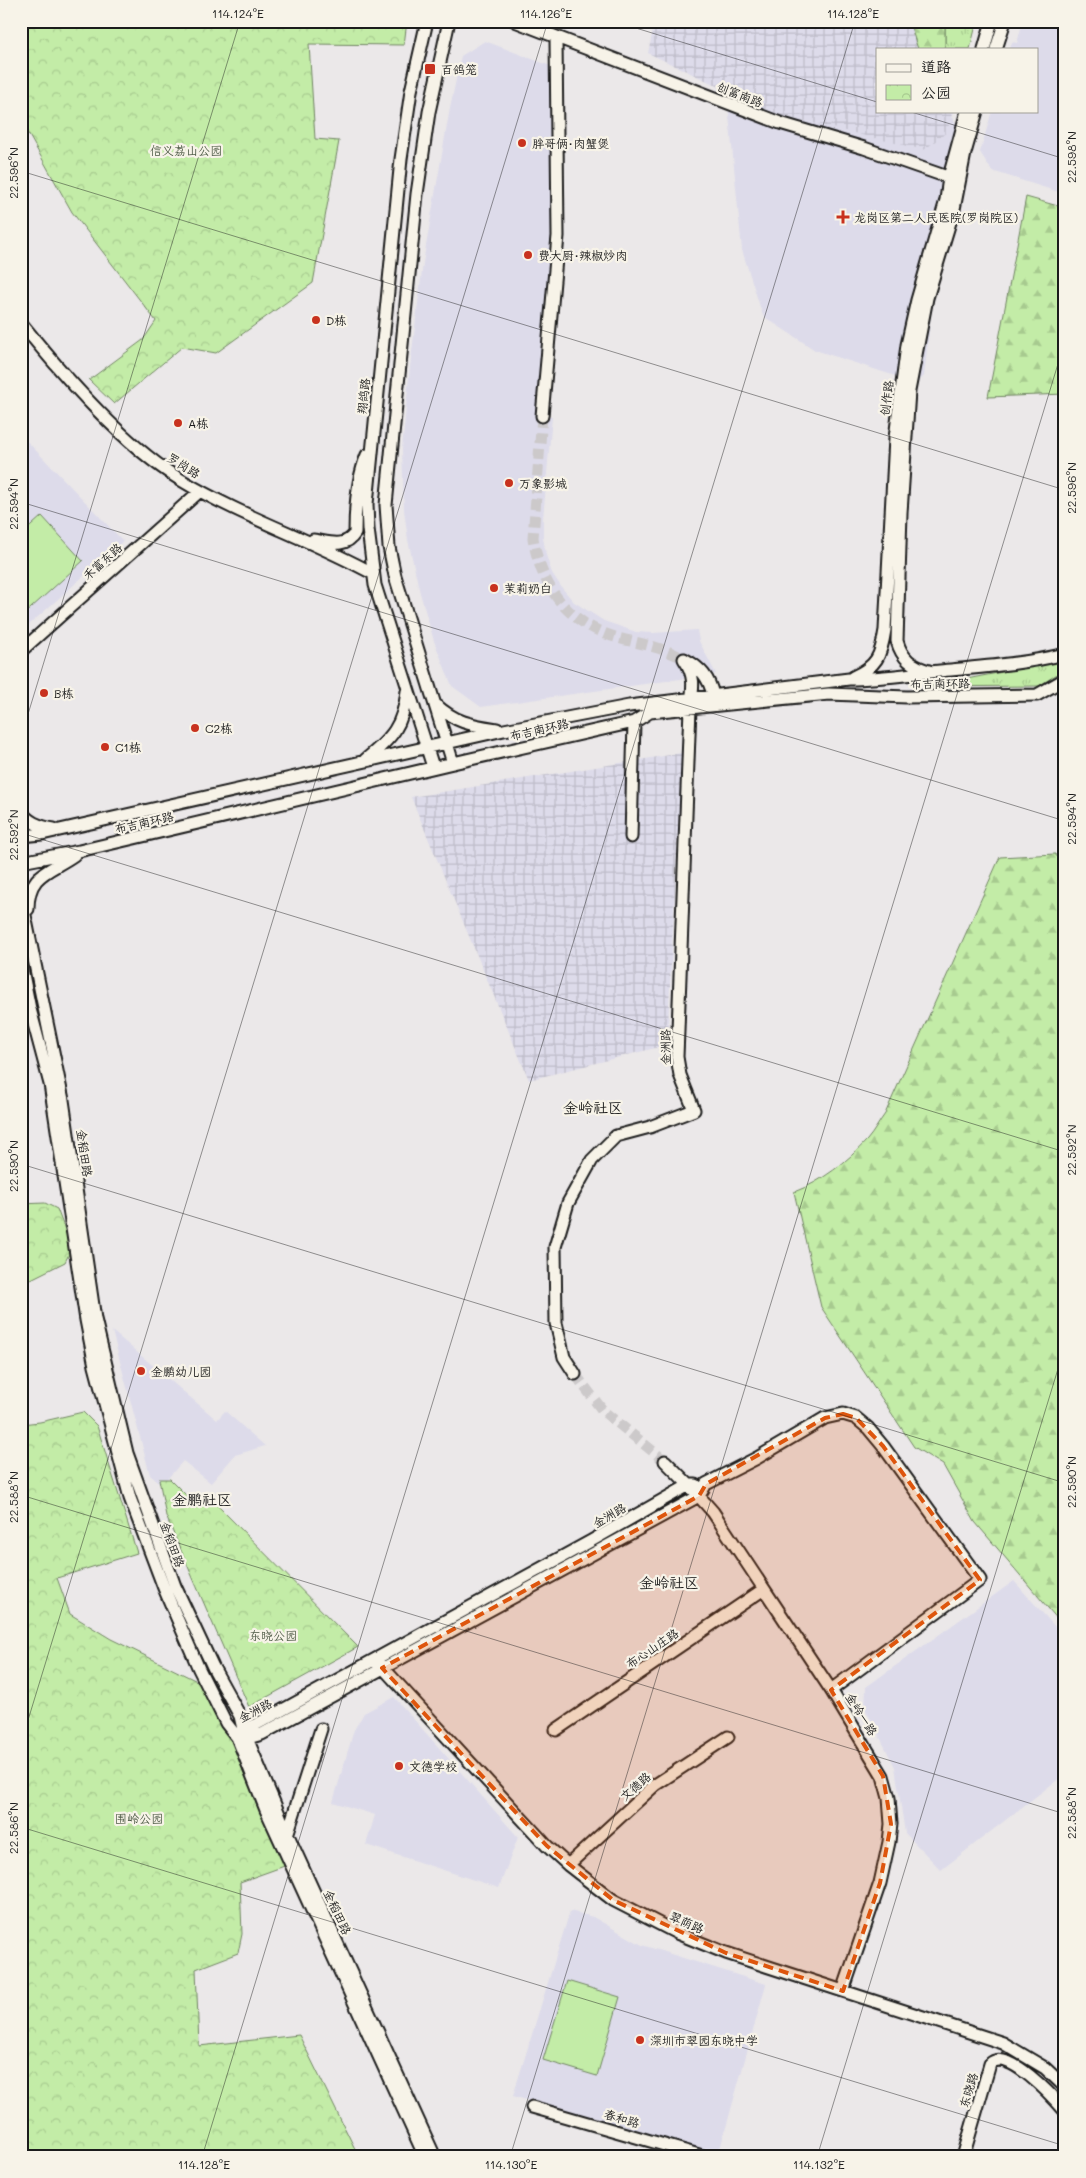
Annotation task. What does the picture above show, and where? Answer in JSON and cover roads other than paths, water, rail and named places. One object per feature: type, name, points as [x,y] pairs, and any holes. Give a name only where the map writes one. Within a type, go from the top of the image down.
[{"type":"street","name":"翔鸽路","points":[[426,21],[411,91],[403,143],[372,444],[368,504],[372,573],[433,767]]},
{"type":"street","points":[[449,21],[437,74],[422,159],[387,483],[387,525],[395,576],[453,763]]},
{"type":"street","name":"创富南路","points":[[515,21],[556,39],[780,124],[864,148],[954,179]]},
{"type":"street","points":[[984,48],[992,21]]},
{"type":"street","points":[[996,48],[1005,21]]},
{"type":"street","points":[[542,416],[558,236],[556,39]]},
{"type":"street","name":"创作路","points":[[849,679],[866,671],[876,662],[882,646],[885,630],[900,439],[920,329],[954,179],[967,112]]},
{"type":"street","name":"创作路","points":[[954,179],[965,153],[977,112]]},
{"type":"street","name":"罗岗路","points":[[21,323],[42,349],[124,436],[155,463],[200,491],[372,573]]},
{"type":"street","name":"创作路","points":[[900,439],[897,641],[900,652],[907,660],[916,667],[932,672]]},
{"type":"street","points":[[297,537],[337,544],[346,543],[351,538],[355,532],[356,506],[362,466],[372,444]]},
{"type":"street","name":"禾富东路","points":[[21,651],[200,491]]},
{"type":"street","name":"布吉南环路","points":[[21,862],[79,851],[433,767],[634,722],[650,712],[691,703],[713,695],[849,679],[875,679],[1065,654]]},
{"type":"street","points":[[691,703],[694,677],[684,659],[704,673],[713,695]]},
{"type":"street","name":"布吉南环路","points":[[21,836],[63,829],[504,730],[629,706],[829,694],[907,697],[1038,695],[1065,679]]},
{"type":"street","points":[[362,762],[389,740],[396,730],[404,710],[407,686]]},
{"type":"street","points":[[434,703],[444,712],[464,723],[504,730]]},
{"type":"street","name":"金洲路","points":[[575,1374],[564,1357],[559,1340],[556,1314],[555,1247],[568,1203],[592,1160],[616,1136],[650,1127],[694,1110],[680,1075],[677,1057],[691,703]]},
{"type":"street","points":[[631,837],[634,722]]},
{"type":"street","points":[[21,811],[24,816],[43,827],[63,829]]},
{"type":"street","points":[[26,928],[29,895],[35,882],[45,871],[79,851]]},
{"type":"street","name":"金稻田路","points":[[21,896],[26,928],[64,1100],[95,1319],[127,1453],[174,1586],[213,1667],[240,1716],[243,1735],[284,1849],[425,2157]]},
{"type":"street","name":"金稻田路","points":[[21,964],[30,1009],[45,1057],[50,1084],[86,1320],[95,1366],[125,1480],[164,1588],[199,1669],[226,1723],[243,1735],[435,2157]]},
{"type":"street","points":[[665,1461],[689,1485],[706,1484],[757,1458],[826,1418],[843,1414],[856,1418],[883,1446],[980,1580],[831,1690]]},
{"type":"street","points":[[699,1496],[706,1484]]},
{"type":"street","name":"金洲路","points":[[243,1735],[262,1734],[379,1664],[689,1485]]},
{"type":"street","name":"金岭一路","points":[[689,1485],[713,1512],[831,1690],[883,1776],[889,1798],[891,1824],[880,1883],[842,1990]]},
{"type":"street","name":"金洲路","points":[[379,1664],[699,1496]]},
{"type":"street","name":"布心山庄路","points":[[556,1730],[764,1589]]},
{"type":"street","name":"翠荫路","points":[[379,1664],[547,1846],[568,1866],[613,1900],[679,1934],[726,1953],[1003,2043],[1045,2068],[1065,2087]]},
{"type":"street","points":[[284,1849],[287,1833],[320,1729]]},
{"type":"street","name":"文德路","points":[[568,1866],[655,1785],[728,1737]]},
{"type":"street","name":"东晓路","points":[[963,2157],[990,2064],[995,2060],[1002,2060],[1020,2069],[1037,2081],[1065,2111]]},
{"type":"street","name":"春和路","points":[[532,2107],[706,2157]]},
{"type":"tunnel","points":[[542,416],[533,538],[537,556],[550,587],[571,613],[600,632],[660,649],[684,659]]},
{"type":"tunnel","points":[[575,1374],[603,1411],[665,1461]]},
{"type":"place","name":"百鸽笼","points":[[430,69]]},
{"type":"place","name":"胖哥俩·肉蟹煲","points":[[522,143]]},
{"type":"place","name":"龙岗区第二人民医院(罗岗院区)","points":[[843,217]]},
{"type":"place","name":"费大厨·辣椒炒肉","points":[[528,255]]},
{"type":"place","name":"D栋","points":[[316,320]]},
{"type":"place","name":"A栋","points":[[178,423]]},
{"type":"place","name":"万象影城","points":[[509,483]]},
{"type":"place","name":"茉莉奶白","points":[[494,588]]},
{"type":"place","name":"B栋","points":[[44,693]]},
{"type":"place","name":"C2栋","points":[[195,728]]},
{"type":"place","name":"C1栋","points":[[105,747]]},
{"type":"place","name":"金鹏幼儿园","points":[[141,1371]]},
{"type":"place","name":"文德学校","points":[[399,1766]]},
{"type":"place","name":"深圳市翠园东晓中学","points":[[640,2040]]},
{"type":"district","name":"金岭社区","points":[[593,1107]]},
{"type":"district","name":"金鹏社区","points":[[202,1499]]},
{"type":"district","name":"金岭社区","points":[[669,1582]]},
{"type":"park label","name":"信义荔山公园","points":[[186,150]]},
{"type":"park label","name":"东晓公园","points":[[273,1635]]},
{"type":"park label","name":"围岭公园","points":[[139,1818]]}]
